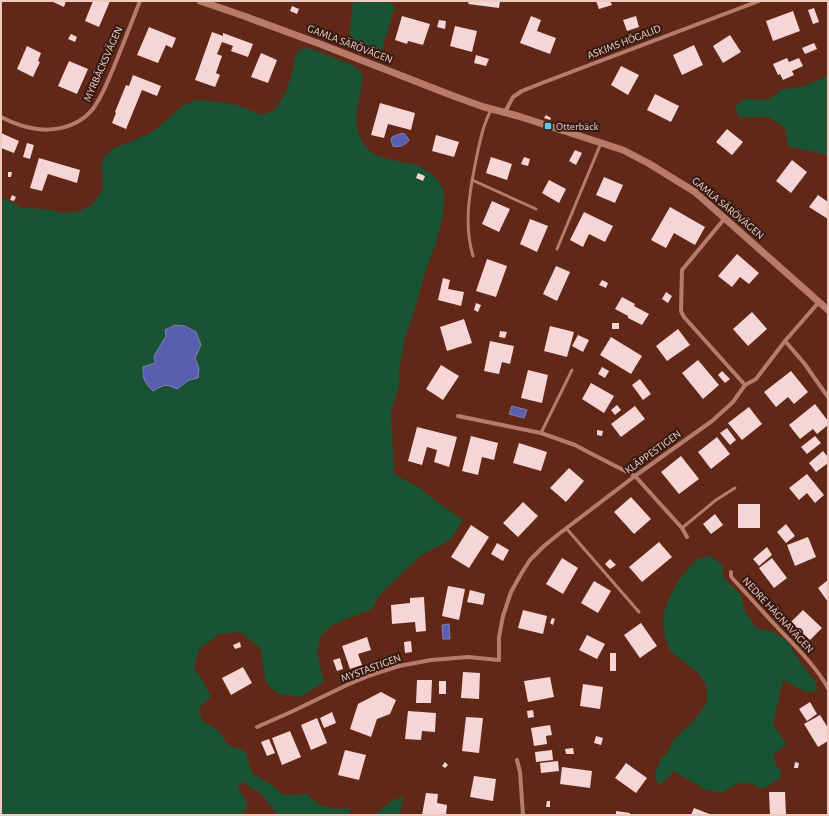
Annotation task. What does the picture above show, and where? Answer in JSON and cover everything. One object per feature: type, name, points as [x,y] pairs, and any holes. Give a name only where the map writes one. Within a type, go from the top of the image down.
[{"type":"street","name":"MYRBÄCKSVÄGEN","points":[[1,117],[18,125],[27,127],[38,129],[59,129],[69,126],[85,116],[96,104],[103,91],[140,1]]},
{"type":"street","name":"GAMLA SÄRÖVÄGEN","points":[[200,1],[279,29],[456,97],[622,150],[648,163],[695,192],[828,310]]},
{"type":"street","name":"ASKIMS HÖGALID","points":[[505,112],[513,97],[522,91],[759,1]]},
{"type":"street","points":[[725,218],[682,270],[681,311],[684,317],[745,385]]},
{"type":"street","name":"KLÄPPESTIGEN","points":[[499,660],[499,637],[503,616],[511,592],[530,560],[566,528],[712,421],[733,402],[745,385],[756,379],[819,302]]},
{"type":"street","points":[[786,341],[828,397]]},
{"type":"street","points":[[458,416],[541,433],[575,445],[635,476],[682,528],[687,537]]},
{"type":"street","name":"NEDRE HÄGNAVÄGEN","points":[[731,572],[733,579],[795,645],[814,667],[828,688]]},
{"type":"street","name":"MYSTASTIGEN","points":[[257,727],[349,684],[399,666],[431,660],[468,657],[499,660]]},
{"type":"street","points":[[517,760],[520,772],[523,815]]},
{"type":"lane","points":[[474,256],[471,249],[468,213],[472,180],[483,129],[492,108]]},
{"type":"lane","points":[[558,249],[600,143]]},
{"type":"lane","points":[[472,180],[536,209]]},
{"type":"lane","points":[[541,433],[572,370]]},
{"type":"lane","points":[[682,528],[716,500],[735,488]]},
{"type":"lane","points":[[566,528],[639,612]]},
{"type":"green space","points":[[353,1],[386,1],[394,5],[381,52],[349,39]]},
{"type":"green space","points":[[309,48],[357,67],[362,75],[362,85],[357,109],[356,125],[359,135],[367,149],[379,157],[420,166],[437,179],[444,190],[443,216],[435,246],[426,269],[414,312],[405,337],[399,372],[399,386],[391,411],[394,474],[418,487],[463,520],[450,540],[420,556],[379,596],[372,609],[331,626],[320,637],[317,653],[324,682],[300,697],[279,694],[266,683],[260,648],[240,632],[220,634],[199,649],[194,668],[211,697],[199,708],[202,721],[218,730],[228,745],[245,751],[252,773],[272,785],[283,795],[306,794],[320,805],[334,809],[350,808],[349,813],[347,815],[278,815],[261,794],[243,782],[237,786],[246,801],[247,808],[240,815],[1,815],[1,197],[23,208],[46,209],[62,213],[77,212],[92,205],[102,190],[103,181],[101,166],[104,157],[114,148],[154,131],[182,106],[196,100],[234,104],[259,114],[267,114],[276,108],[286,92],[293,70],[295,56],[301,49]],"holes":[[[175,325],[185,326],[201,345],[195,358],[199,368],[198,378],[189,380],[177,389],[170,386],[164,386],[152,391],[143,367],[155,363],[154,356],[166,336],[165,329]]]},
{"type":"green space","points":[[828,76],[828,155],[788,146],[785,128],[769,117],[739,117],[735,107],[744,99],[768,100],[781,90],[804,86]]},
{"type":"green space","points":[[711,556],[723,566],[722,576],[740,594],[746,613],[756,628],[776,633],[788,642],[800,662],[816,682],[817,691],[806,692],[783,680],[773,724],[787,745],[773,754],[776,765],[782,772],[779,779],[762,789],[750,783],[738,783],[722,793],[704,789],[674,771],[660,785],[656,780],[655,772],[661,759],[666,754],[674,739],[694,721],[707,702],[706,684],[698,673],[670,651],[665,638],[663,618],[668,599],[680,578],[697,559]]},
{"type":"green space","points":[[403,796],[400,815],[374,815],[392,801]]},
{"type":"water","points":[[402,133],[409,140],[402,146],[393,146],[391,140],[392,137]]},
{"type":"water","points":[[175,325],[185,326],[196,332],[201,345],[195,358],[199,368],[198,378],[189,380],[177,389],[170,386],[165,386],[153,391],[145,380],[143,375],[143,367],[155,363],[154,356],[166,336],[165,330]]},
{"type":"water","points":[[512,406],[527,410],[524,418],[509,414]]},
{"type":"water","points":[[449,624],[450,639],[443,639],[442,625]]},
{"type":"building","points":[[51,1],[66,1],[64,7]]},
{"type":"building","points":[[93,1],[110,1],[99,27],[85,21]]},
{"type":"building","points":[[469,1],[500,1],[499,8],[468,4]]},
{"type":"building","points":[[596,1],[610,1],[612,5],[599,9]]},
{"type":"building","points":[[292,6],[299,9],[297,14],[290,11]]},
{"type":"building","points":[[814,8],[819,22],[813,24],[808,10]]},
{"type":"building","points":[[793,11],[800,31],[773,41],[766,21]]},
{"type":"building","points":[[402,16],[430,24],[423,45],[408,41],[407,44],[395,40]]},
{"type":"building","points":[[531,16],[541,20],[537,31],[556,38],[550,54],[520,43]]},
{"type":"building","points":[[636,16],[639,27],[627,31],[623,20]]},
{"type":"building","points":[[439,20],[446,21],[445,29],[437,27]]},
{"type":"building","points":[[455,26],[477,31],[472,52],[450,46]]},
{"type":"building","points":[[149,27],[176,38],[172,48],[166,45],[158,63],[137,55]]},
{"type":"building","points":[[212,32],[223,36],[223,33],[253,44],[248,57],[231,51],[233,46],[222,42],[217,54],[222,56],[216,73],[220,75],[215,87],[195,80]]},
{"type":"building","points":[[71,34],[77,37],[75,42],[68,39]]},
{"type":"building","points":[[730,35],[741,52],[723,63],[713,46]]},
{"type":"building","points":[[814,43],[817,49],[805,54],[802,48]]},
{"type":"building","points":[[694,45],[703,65],[682,75],[673,55]]},
{"type":"building","points":[[27,46],[41,53],[38,61],[40,62],[33,77],[17,69]]},
{"type":"building","points":[[261,53],[277,60],[268,83],[251,77]]},
{"type":"building","points":[[476,55],[489,59],[486,66],[474,63]]},
{"type":"building","points":[[787,58],[789,62],[799,58],[803,66],[792,71],[794,75],[783,80],[780,74],[778,75],[773,64]]},
{"type":"building","points":[[69,61],[88,69],[77,94],[58,86]]},
{"type":"building","points":[[621,66],[639,75],[628,95],[611,85]]},
{"type":"building","points":[[133,75],[161,86],[157,96],[142,90],[126,129],[112,123],[126,85],[129,86]]},
{"type":"building","points":[[655,94],[679,106],[671,122],[647,110]]},
{"type":"building","points":[[380,103],[415,113],[411,130],[388,124],[384,138],[371,135]]},
{"type":"building","points":[[546,115],[551,118],[550,120],[544,118]]},
{"type":"building","points":[[727,129],[743,142],[732,155],[716,142]]},
{"type":"building","points":[[1,133],[19,141],[14,153],[1,148]]},
{"type":"building","points":[[436,135],[459,142],[454,157],[432,151]]},
{"type":"building","points":[[27,143],[34,145],[30,159],[23,157]]},
{"type":"building","points":[[575,150],[582,153],[576,165],[569,161]]},
{"type":"building","points":[[491,157],[512,164],[507,180],[486,173]]},
{"type":"building","points":[[524,157],[530,159],[528,166],[521,164]]},
{"type":"building","points":[[39,158],[80,170],[77,183],[48,174],[42,191],[30,188]]},
{"type":"building","points":[[792,160],[807,172],[791,193],[776,181]]},
{"type":"building","points":[[8,172],[12,172],[11,177],[8,177]]},
{"type":"building","points":[[418,173],[425,176],[423,181],[416,178]]},
{"type":"building","points":[[604,177],[623,185],[615,203],[596,195]]},
{"type":"building","points":[[549,180],[566,189],[559,203],[542,193]]},
{"type":"building","points":[[12,195],[16,197],[14,201],[10,200]]},
{"type":"building","points":[[818,195],[828,202],[828,219],[809,207]]},
{"type":"building","points":[[492,201],[510,209],[499,232],[482,224]]},
{"type":"building","points":[[670,207],[705,227],[695,245],[674,233],[666,248],[651,240]]},
{"type":"building","points":[[584,212],[613,226],[605,242],[589,234],[583,247],[570,240]]},
{"type":"building","points":[[530,219],[548,226],[537,252],[520,244]]},
{"type":"building","points":[[737,254],[759,273],[749,284],[740,277],[732,287],[718,276]]},
{"type":"building","points":[[487,259],[507,266],[496,297],[476,291]]},
{"type":"building","points":[[556,266],[570,272],[557,301],[543,294]]},
{"type":"building","points":[[443,278],[450,280],[448,289],[464,292],[461,306],[438,300]]},
{"type":"building","points":[[602,280],[608,283],[606,288],[599,285]]},
{"type":"building","points":[[666,292],[672,296],[668,303],[662,299]]},
{"type":"building","points":[[622,297],[635,304],[634,306],[649,314],[642,325],[615,309]]},
{"type":"building","points":[[476,303],[481,305],[478,312],[474,310]]},
{"type":"building","points":[[752,312],[767,329],[748,346],[733,329]]},
{"type":"building","points":[[464,319],[472,343],[447,351],[440,327]]},
{"type":"building","points":[[612,323],[619,323],[619,329],[612,329]]},
{"type":"building","points":[[550,326],[574,332],[567,357],[544,351]]},
{"type":"building","points":[[678,329],[690,345],[667,361],[656,346]]},
{"type":"building","points":[[500,331],[507,332],[505,338],[499,337]]},
{"type":"building","points":[[578,335],[589,340],[583,352],[572,346]]},
{"type":"building","points":[[611,337],[642,356],[631,374],[600,355]]},
{"type":"building","points":[[490,341],[514,346],[510,364],[502,362],[499,374],[484,371]]},
{"type":"building","points":[[698,360],[719,385],[703,399],[682,373]]},
{"type":"building","points":[[441,365],[459,376],[443,400],[426,389]]},
{"type":"building","points":[[602,367],[609,371],[605,378],[598,374]]},
{"type":"building","points":[[528,370],[548,375],[542,403],[521,398]]},
{"type":"building","points":[[722,371],[730,379],[725,383],[718,375]]},
{"type":"building","points":[[791,371],[808,392],[794,404],[788,397],[776,407],[764,392]]},
{"type":"building","points":[[640,379],[651,394],[643,400],[632,385]]},
{"type":"building","points":[[591,383],[614,396],[604,413],[582,399]]},
{"type":"building","points":[[815,404],[828,421],[828,425],[817,434],[813,429],[800,439],[789,425]]},
{"type":"building","points":[[617,405],[621,410],[615,415],[611,410]]},
{"type":"building","points":[[635,406],[645,419],[621,437],[611,424]]},
{"type":"building","points":[[749,407],[762,424],[742,440],[728,423]]},
{"type":"building","points":[[417,427],[457,437],[449,467],[434,462],[437,450],[427,447],[422,465],[408,461]]},
{"type":"building","points":[[727,428],[736,440],[730,445],[720,433]]},
{"type":"building","points":[[597,430],[603,431],[602,436],[597,435]]},
{"type":"building","points":[[471,436],[498,443],[494,460],[482,457],[478,475],[462,471]]},
{"type":"building","points":[[815,436],[821,443],[807,454],[801,447]]},
{"type":"building","points":[[717,437],[730,454],[711,469],[698,452]]},
{"type":"building","points":[[519,443],[547,452],[541,471],[513,463]]},
{"type":"building","points":[[823,451],[828,457],[828,463],[816,472],[809,463]]},
{"type":"building","points":[[681,456],[699,479],[679,494],[661,472]]},
{"type":"building","points":[[569,468],[584,481],[566,502],[550,488]]},
{"type":"building","points":[[807,474],[824,495],[815,503],[807,493],[799,500],[789,488]]},
{"type":"building","points":[[631,497],[651,519],[634,534],[614,512]]},
{"type":"building","points":[[523,502],[538,516],[518,537],[503,523]]},
{"type":"building","points":[[738,504],[760,504],[760,528],[738,528]]},
{"type":"building","points":[[715,514],[723,525],[711,534],[703,524]]},
{"type":"building","points":[[786,524],[795,536],[786,543],[777,532]]},
{"type":"building","points":[[471,525],[489,537],[469,568],[451,557]]},
{"type":"building","points":[[808,537],[816,557],[795,566],[787,545]]},
{"type":"building","points":[[659,542],[672,557],[642,582],[629,567]]},
{"type":"building","points":[[497,543],[509,550],[503,561],[491,554]]},
{"type":"building","points":[[767,547],[772,555],[759,566],[753,559]]},
{"type":"building","points":[[562,558],[578,568],[563,594],[546,584]]},
{"type":"building","points":[[772,558],[787,578],[774,588],[759,568]]},
{"type":"building","points":[[610,559],[616,565],[610,569],[605,564]]},
{"type":"building","points":[[828,580],[828,602],[818,588]]},
{"type":"building","points":[[594,581],[611,591],[598,613],[581,603]]},
{"type":"building","points":[[448,586],[465,589],[459,620],[442,616]]},
{"type":"building","points":[[470,590],[485,594],[483,605],[467,602]]},
{"type":"building","points":[[424,597],[426,631],[416,632],[415,622],[392,624],[391,605],[410,603],[410,598]]},
{"type":"building","points":[[523,610],[547,616],[543,634],[518,628]]},
{"type":"building","points":[[803,610],[822,628],[810,640],[791,622]]},
{"type":"building","points":[[552,618],[555,619],[553,625],[550,623]]},
{"type":"building","points":[[641,623],[657,646],[640,658],[624,635]]},
{"type":"building","points":[[587,635],[605,644],[597,659],[579,650]]},
{"type":"building","points":[[367,637],[371,650],[358,654],[362,665],[350,669],[342,646]]},
{"type":"building","points":[[411,641],[412,652],[405,653],[404,642]]},
{"type":"building","points":[[240,642],[241,647],[235,649],[233,645]]},
{"type":"building","points":[[610,653],[616,653],[616,671],[610,671]]},
{"type":"building","points":[[340,658],[343,669],[337,671],[333,660]]},
{"type":"building","points":[[243,667],[252,683],[231,695],[222,678]]},
{"type":"building","points":[[463,672],[480,673],[479,699],[461,698]]},
{"type":"building","points":[[550,677],[554,697],[528,702],[524,681]]},
{"type":"building","points":[[417,680],[432,680],[431,703],[416,703]]},
{"type":"building","points":[[439,681],[446,681],[446,694],[439,694]]},
{"type":"building","points":[[583,684],[603,687],[600,709],[580,706]]},
{"type":"building","points":[[381,692],[396,700],[390,714],[377,719],[371,737],[350,729],[358,704]]},
{"type":"building","points":[[810,702],[817,714],[807,721],[799,709]]},
{"type":"building","points":[[533,710],[534,717],[528,718],[527,711]]},
{"type":"building","points":[[408,711],[436,713],[435,732],[422,731],[421,740],[405,739]]},
{"type":"building","points":[[332,712],[336,723],[324,728],[320,718]]},
{"type":"building","points":[[820,715],[828,728],[828,741],[818,747],[804,724]]},
{"type":"building","points":[[466,717],[483,718],[479,753],[462,751]]},
{"type":"building","points":[[317,718],[327,743],[311,750],[301,725]]},
{"type":"building","points":[[550,725],[552,735],[546,736],[547,744],[534,746],[531,728]]},
{"type":"building","points":[[290,731],[301,757],[282,765],[272,738]]},
{"type":"building","points":[[596,736],[603,738],[601,745],[594,743]]},
{"type":"building","points":[[269,739],[275,753],[267,756],[261,742]]},
{"type":"building","points":[[573,748],[574,754],[566,754],[565,749]]},
{"type":"building","points":[[345,750],[366,755],[359,780],[338,775]]},
{"type":"building","points":[[552,750],[553,760],[536,762],[535,752]]},
{"type":"building","points":[[558,761],[559,771],[541,773],[540,763]]},
{"type":"building","points":[[445,762],[448,765],[445,768],[442,766]]},
{"type":"building","points":[[795,762],[799,763],[798,768],[794,768]]},
{"type":"building","points":[[626,763],[647,778],[636,793],[615,778]]},
{"type":"building","points":[[562,767],[592,771],[590,788],[560,784]]},
{"type":"building","points":[[474,776],[496,779],[493,801],[470,797]]},
{"type":"building","points":[[769,792],[785,792],[786,814],[770,815]]},
{"type":"building","points":[[426,793],[438,794],[437,803],[447,805],[446,815],[422,815]]},
{"type":"building","points":[[547,801],[550,801],[550,807],[546,807]]},
{"type":"building","points":[[694,808],[712,815],[691,815]]},
{"type":"building","points":[[616,811],[630,813],[630,815],[616,815]]},
{"type":"place","name":"Otterbäck","points":[[548,126]]}]
